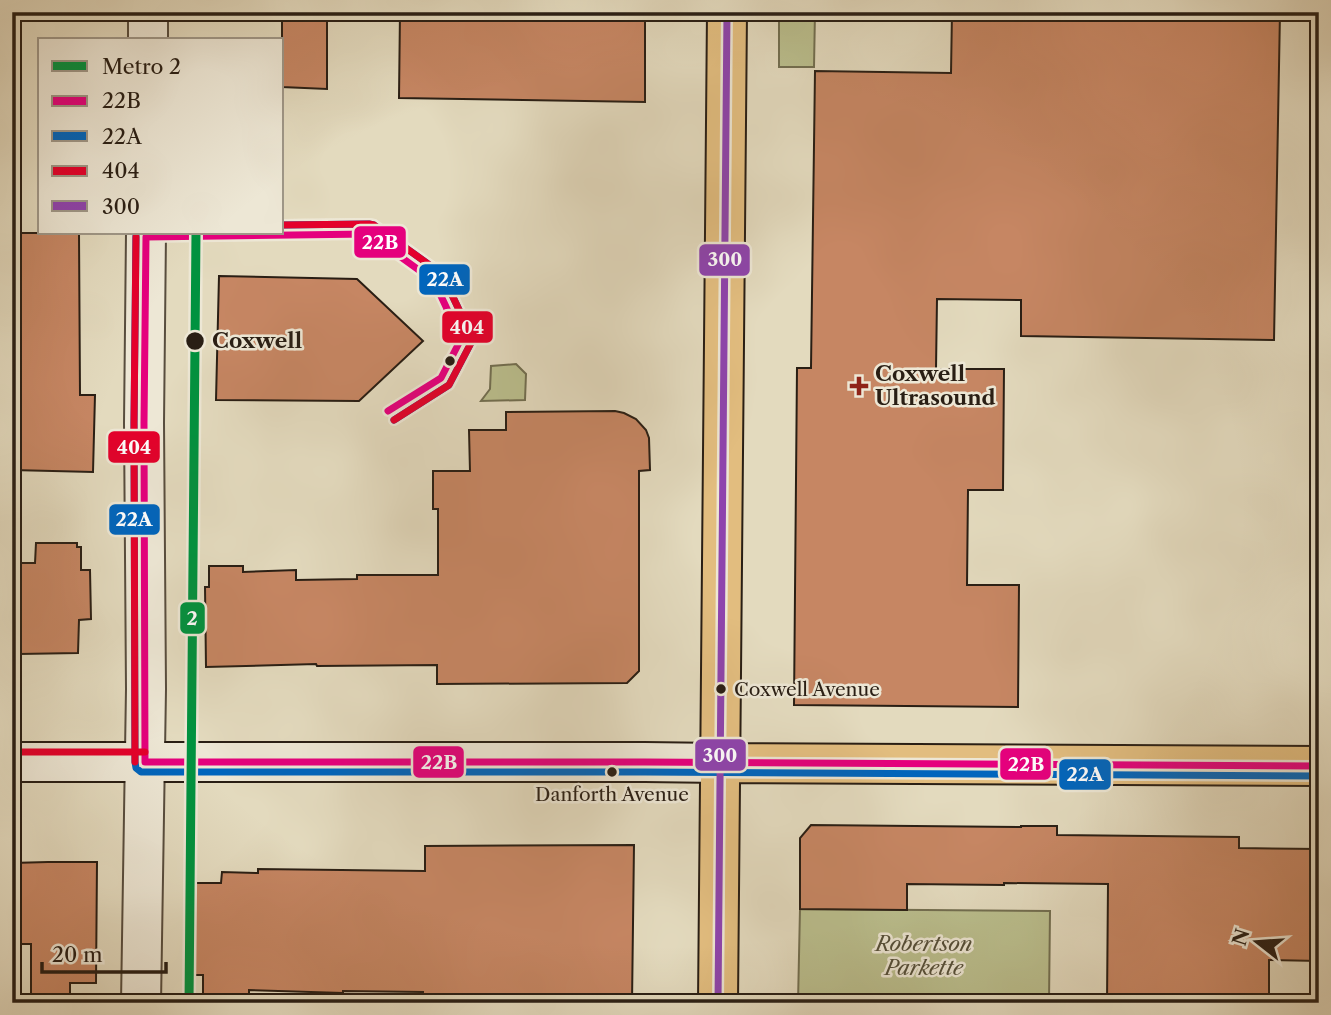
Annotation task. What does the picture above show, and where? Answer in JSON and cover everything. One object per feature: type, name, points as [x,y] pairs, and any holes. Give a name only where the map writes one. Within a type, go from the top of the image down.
[{"type":"main road","points":[[718,1003],[727,12]]},
{"type":"main road","points":[[721,763],[1319,766]]},
{"type":"street","points":[[148,12],[148,38]]},
{"type":"street","points":[[141,1003],[146,690],[146,234]]},
{"type":"street","points":[[12,762],[721,763]]},
{"type":"green space","points":[[779,12],[815,12],[814,67],[779,67]]},
{"type":"green space","points":[[516,364],[526,374],[525,400],[481,401],[490,389],[491,366]]},
{"type":"green space","name":"Robertson Parkette","points":[[800,909],[1050,911],[1049,1003],[798,1003]]},
{"type":"building","points":[[400,12],[645,12],[645,102],[399,98]]},
{"type":"building","points":[[952,12],[1280,12],[1274,340],[1021,336],[1021,300],[937,299],[936,369],[1004,369],[1003,490],[968,490],[967,585],[1019,585],[1018,707],[794,705],[797,368],[811,368],[815,71],[951,73]]},
{"type":"building","points":[[282,17],[327,17],[327,89],[284,87]]},
{"type":"building","points":[[12,233],[79,234],[80,395],[95,395],[93,472],[12,470]]},
{"type":"building","name":"Coxwell","points":[[219,276],[357,279],[423,341],[359,401],[216,400]]},
{"type":"building","points":[[615,411],[636,419],[649,438],[650,470],[639,471],[639,671],[627,683],[437,684],[437,665],[206,667],[205,587],[209,587],[209,566],[243,566],[243,572],[296,570],[296,580],[357,579],[357,575],[438,575],[438,509],[433,509],[433,471],[470,471],[469,430],[506,430],[506,412]]},
{"type":"building","points":[[36,543],[77,543],[77,547],[81,547],[81,570],[90,570],[91,619],[79,620],[78,653],[19,654],[18,563],[35,563]]},
{"type":"building","points":[[811,825],[1057,826],[1057,835],[1239,837],[1239,848],[1319,849],[1319,961],[1269,960],[1269,1003],[1107,1003],[1108,884],[907,884],[907,910],[800,909],[800,838]]},
{"type":"building","points":[[634,845],[632,1003],[423,1003],[423,992],[249,990],[249,1003],[203,1003],[203,975],[192,975],[192,883],[221,883],[222,872],[258,873],[258,869],[425,871],[425,846]]},
{"type":"building","points":[[97,862],[96,983],[70,983],[70,996],[31,996],[31,944],[12,944],[12,863]]},
{"type":"metro line","name":"2","points":[[189,1003],[196,234]]},
{"type":"transit line","name":"300","points":[[718,1003],[727,12]]},
{"type":"transit line","name":"22A","points":[[284,225],[374,225],[442,274],[471,335],[471,343],[449,385],[394,420]]},
{"type":"transit line","name":"404","points":[[284,225],[374,225],[442,274],[471,335],[471,343],[449,385],[394,420]]},
{"type":"transit line","name":"22A","points":[[136,234],[135,762],[136,768],[141,772],[1319,776]]},
{"type":"transit line","name":"22B","points":[[146,237],[369,234],[434,281],[461,339],[441,378],[388,411]]},
{"type":"transit line","name":"404","points":[[135,762],[136,237]]},
{"type":"transit line","name":"22B","points":[[145,762],[146,237]]},
{"type":"transit line","name":"404","points":[[12,752],[145,752]]},
{"type":"transit line","name":"22B","points":[[145,762],[1319,766]]},
{"type":"place","name":"Coxwell","points":[[195,341]]},
{"type":"place","name":"Coxwell Ultrasound","points":[[859,386]]},
{"type":"place","name":"Coxwell Avenue","points":[[721,689]]},
{"type":"place","name":"Danforth Avenue","points":[[612,772]]}]
